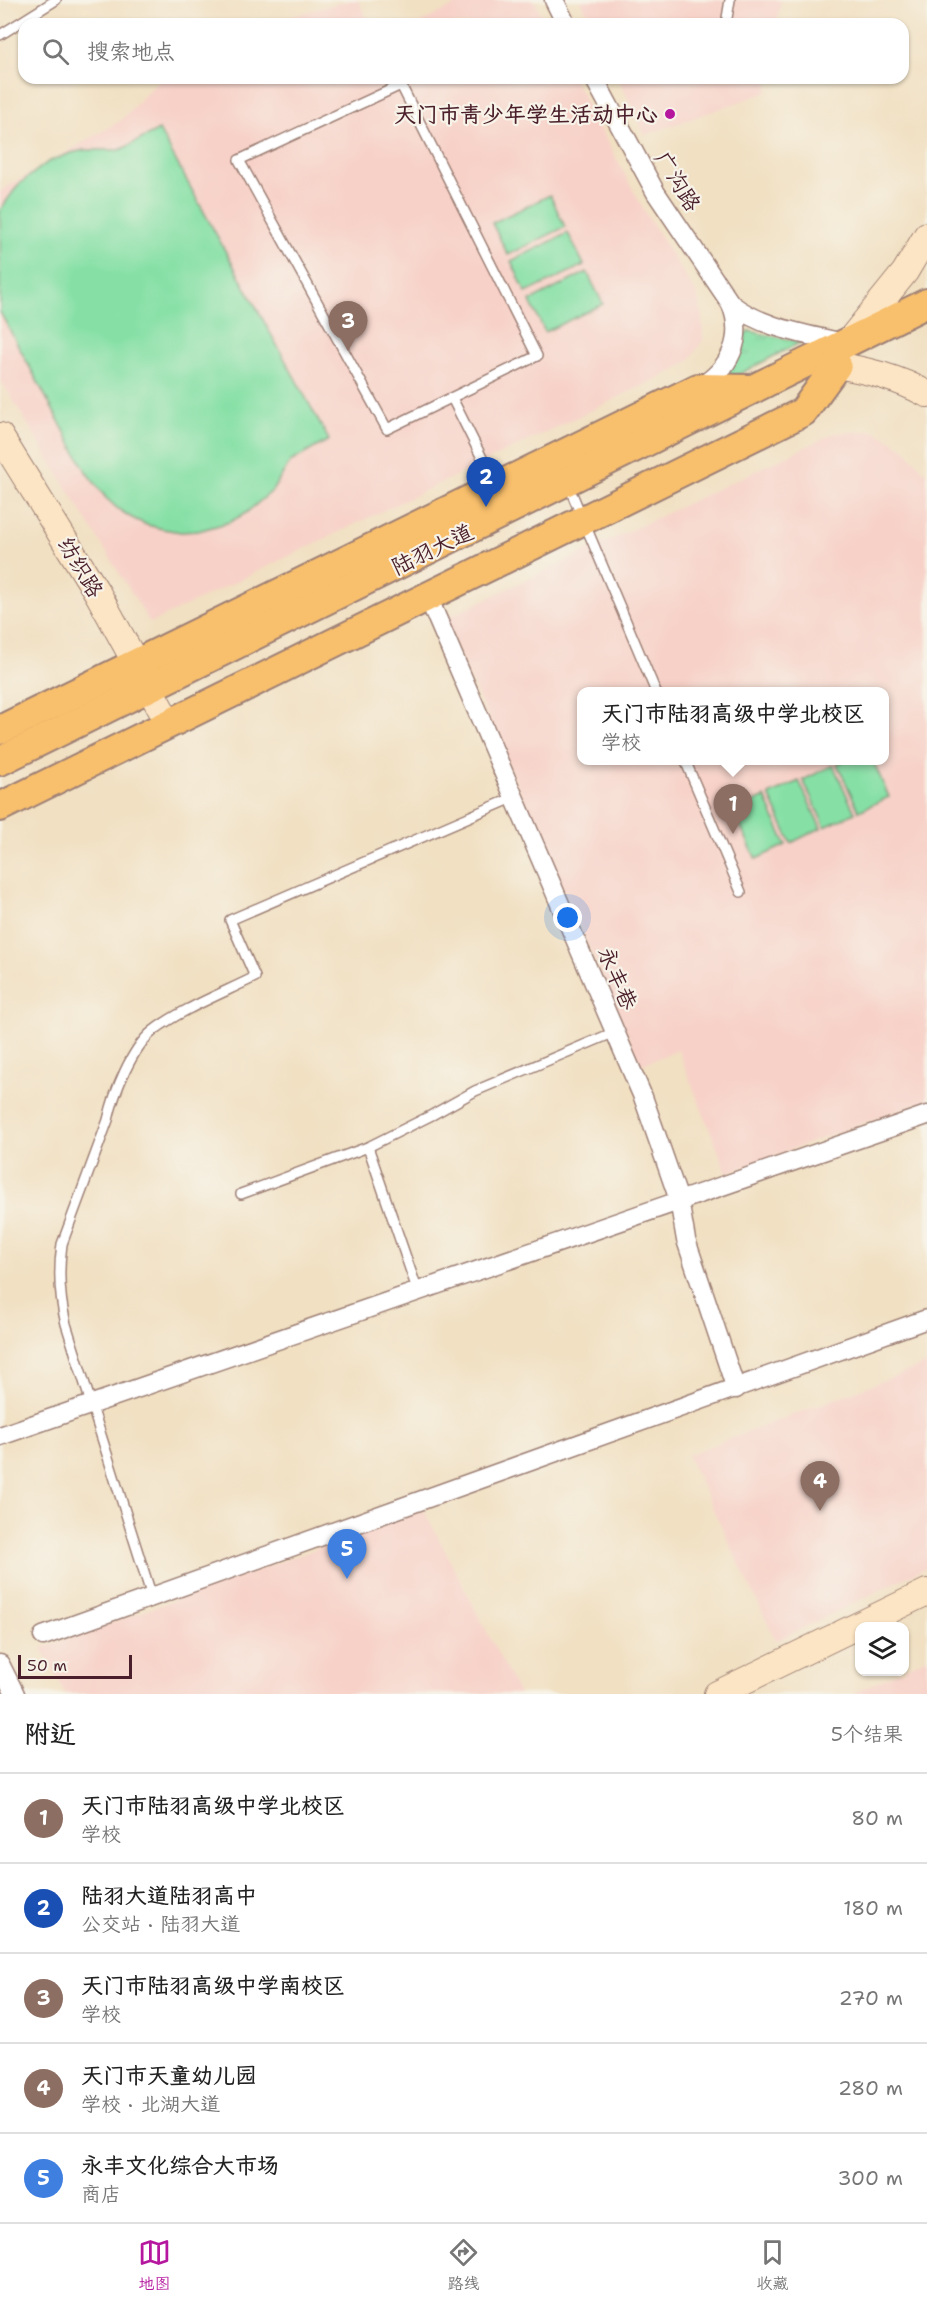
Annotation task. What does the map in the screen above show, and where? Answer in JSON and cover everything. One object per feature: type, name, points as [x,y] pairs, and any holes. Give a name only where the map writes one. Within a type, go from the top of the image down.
[{"type":"main road","points":[[0,730],[153,694],[428,597],[578,508],[803,412],[842,354],[904,272],[927,235]]},
{"type":"main road","points":[[842,354],[927,303]]},
{"type":"main road","points":[[502,499],[755,389],[927,320]]},
{"type":"main road","points":[[842,354],[865,370],[903,381],[927,394]]},
{"type":"main road","points":[[0,807],[153,694],[698,388],[755,389]]},
{"type":"main road","name":"纺织路","points":[[0,436],[98,594],[153,694]]},
{"type":"main road","name":"陆羽大道","points":[[0,761],[578,508]]},
{"type":"main road","name":"陆羽大道","points":[[0,778],[153,694]]},
{"type":"main road","points":[[717,1694],[927,1592]]},
{"type":"main road","points":[[902,1622],[927,1610]]},
{"type":"main road","points":[[755,1694],[855,1645]]},
{"type":"street","points":[[554,0],[563,18]]},
{"type":"street","name":"广沟路","points":[[597,84],[656,194],[731,303]]},
{"type":"street","points":[[731,303],[746,315],[842,354]]},
{"type":"street","points":[[698,388],[718,374],[734,348],[738,331],[731,303]]},
{"type":"street","name":"永丰巷","points":[[428,597],[643,1097],[679,1200],[686,1240],[736,1389]]},
{"type":"street","points":[[0,1436],[927,1115]]},
{"type":"street","points":[[43,1636],[927,1319]]},
{"type":"street","points":[[0,1664],[15,1694]]},
{"type":"lane","points":[[26,18],[56,0]]},
{"type":"lane","points":[[727,18],[730,0]]},
{"type":"lane","points":[[0,34],[18,23]]},
{"type":"lane","points":[[401,85],[537,356],[452,398],[387,429],[239,160],[401,85]]},
{"type":"lane","points":[[452,398],[502,499]]},
{"type":"lane","points":[[578,508],[654,687]]},
{"type":"lane","points":[[687,765],[741,892]]},
{"type":"lane","points":[[152,1597],[60,1300],[59,1263],[62,1244],[108,1120],[113,1099],[139,1046],[152,1032],[170,1020],[255,977],[230,921],[515,797]]},
{"type":"lane","points":[[241,1194],[368,1147],[475,1091],[615,1032]]},
{"type":"lane","points":[[368,1147],[418,1292]]},
{"type":"shaded area","points":[[358,0],[367,18],[286,18]]},
{"type":"shaded area","points":[[466,0],[534,0],[543,18],[430,18]]},
{"type":"shaded area","points":[[580,0],[781,0],[778,18],[590,18]]},
{"type":"shaded area","points":[[155,84],[576,84],[646,214],[697,295],[702,317],[703,340],[689,361],[673,371],[150,623],[0,379],[0,191],[120,121]]},
{"type":"shaded area","name":"天门市青少年学生活动中心","points":[[621,84],[768,84],[767,92],[645,135]]},
{"type":"shaded area","points":[[874,431],[904,448],[927,474],[927,1100],[727,1173],[678,1050],[641,1065],[444,619],[835,433]]},
{"type":"shaded area","points":[[927,1364],[927,1567],[776,1641],[687,1455]]},
{"type":"shaded area","points":[[424,1510],[519,1694],[65,1694],[42,1648]]},
{"type":"shaded area","points":[[927,1657],[927,1694],[852,1694],[890,1676],[909,1676],[909,1666]]},
{"type":"green space","points":[[159,130],[329,440],[290,462],[272,491],[246,513],[230,522],[198,531],[181,532],[147,525],[118,509],[106,498],[87,473],[0,312],[0,210],[18,185],[48,162],[71,153],[84,150],[120,150]]},
{"type":"green space","points":[[550,195],[565,227],[508,255],[492,223]]},
{"type":"green space","points":[[568,233],[584,265],[526,293],[511,261]]},
{"type":"green space","points":[[587,272],[603,304],[545,332],[530,301]]},
{"type":"green space","points":[[749,331],[801,342],[730,379],[726,378],[744,335]]},
{"type":"green space","points":[[833,765],[855,813],[825,827],[803,780]]},
{"type":"green space","points":[[837,765],[875,765],[889,797],[859,811]]},
{"type":"green space","points":[[799,781],[821,828],[791,843],[769,795]]},
{"type":"green space","points":[[765,797],[786,845],[756,859],[734,812]]},
{"type":"place","name":"天门市青少年学生活动中心","points":[[670,114]]},
{"type":"place","name":"天门市陆羽高级中学南校区","points":[[348,351]]},
{"type":"place","name":"陆羽大道陆羽高中","points":[[486,507]]},
{"type":"place","name":"天门市陆羽高级中学北校区","points":[[733,834]]},
{"type":"place","name":"天门市天童幼儿园","points":[[820,1511]]},
{"type":"place","name":"永丰文化综合大市场","points":[[347,1579]]}]
